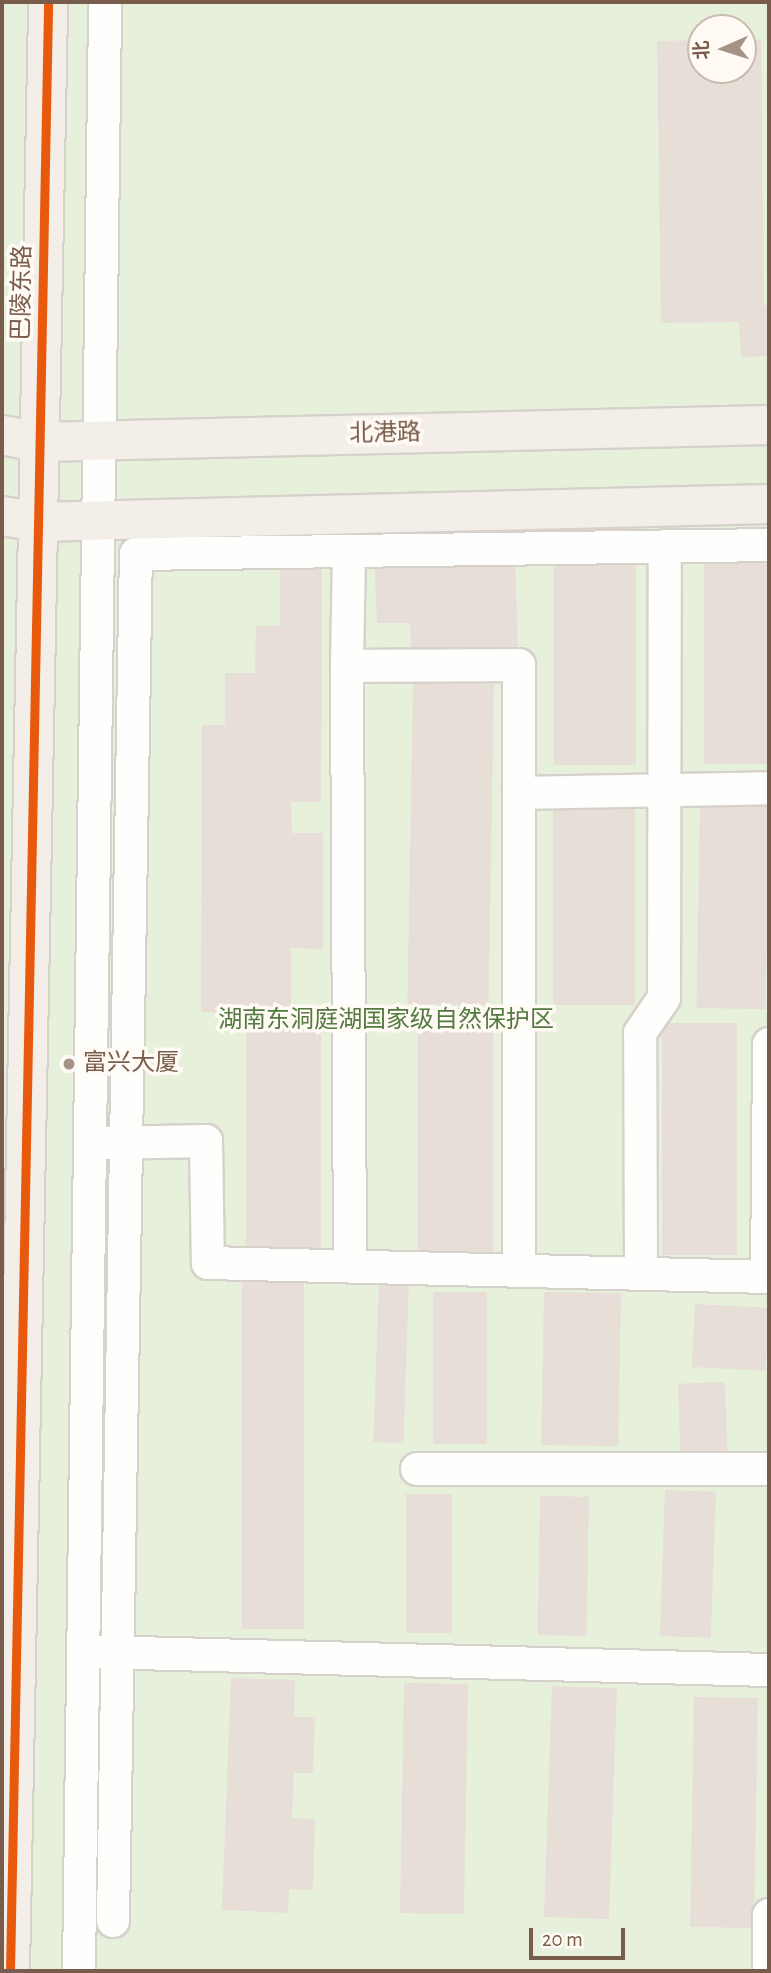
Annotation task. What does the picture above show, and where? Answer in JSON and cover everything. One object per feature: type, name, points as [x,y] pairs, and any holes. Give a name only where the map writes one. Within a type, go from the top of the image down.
[{"type":"main road","name":"巴陵东路","points":[[10,1971],[20,519],[40,442],[48,2]]},
{"type":"main road","name":"北港路","points":[[2,435],[40,442],[769,425]]},
{"type":"main road","points":[[20,519],[99,520],[769,504]]},
{"type":"street","points":[[79,1971],[105,2]]},
{"type":"street","points":[[113,1921],[136,554],[769,545]]},
{"type":"street","points":[[641,1274],[640,1033],[664,998],[666,546]]},
{"type":"street","points":[[349,551],[347,666],[351,1266]]},
{"type":"street","points":[[347,666],[519,665],[519,1270]]},
{"type":"street","points":[[519,793],[769,788]]},
{"type":"street","points":[[90,1143],[206,1141],[208,1263],[768,1277],[769,1044]]},
{"type":"street","points":[[417,1469],[769,1469]]},
{"type":"street","points":[[83,1651],[769,1670]]},
{"type":"street","points":[[769,1915],[769,1971]]},
{"type":"green space","name":"湖南东洞庭湖国家级自然保护区","points":[[2,2],[769,2],[769,1971],[2,1971]]},
{"type":"building","points":[[687,40],[687,84],[757,84],[757,40],[761,40],[764,306],[769,305],[769,356],[741,357],[739,322],[661,323],[657,41]]},
{"type":"building","points":[[515,554],[518,649],[411,652],[410,623],[377,623],[374,558]]},
{"type":"building","points":[[704,559],[769,559],[769,764],[704,764]]},
{"type":"building","points":[[554,560],[636,560],[636,765],[554,765]]},
{"type":"building","points":[[280,569],[322,569],[321,802],[291,802],[292,833],[323,833],[323,949],[291,948],[291,1013],[201,1012],[202,725],[225,725],[225,673],[255,673],[256,626],[280,626]]},
{"type":"building","points":[[413,683],[494,684],[488,1005],[407,1004]]},
{"type":"building","points":[[553,800],[635,800],[635,1005],[553,1005]]},
{"type":"building","points":[[700,803],[769,804],[765,1009],[696,1008]]},
{"type":"building","points":[[662,1023],[737,1023],[737,1255],[662,1255]]},
{"type":"building","points":[[246,1024],[321,1024],[321,1255],[246,1255]]},
{"type":"building","points":[[418,1026],[493,1026],[493,1258],[418,1258]]},
{"type":"building","points":[[379,1281],[409,1282],[403,1443],[373,1442]]},
{"type":"building","points":[[242,1282],[304,1282],[304,1629],[242,1629]]},
{"type":"building","points":[[433,1292],[487,1292],[487,1444],[433,1444]]},
{"type":"building","points":[[544,1292],[621,1293],[618,1446],[541,1445]]},
{"type":"building","points":[[695,1304],[769,1308],[766,1371],[692,1367]]},
{"type":"building","points":[[725,1382],[728,1456],[681,1458],[678,1384]]},
{"type":"building","points":[[665,1490],[716,1492],[711,1638],[660,1636]]},
{"type":"building","points":[[406,1494],[452,1494],[452,1633],[406,1633]]},
{"type":"building","points":[[540,1496],[589,1497],[587,1636],[538,1635]]},
{"type":"building","points":[[231,1678],[295,1680],[294,1717],[315,1717],[313,1773],[294,1773],[292,1818],[315,1819],[313,1890],[289,1889],[288,1913],[222,1910]]},
{"type":"building","points":[[404,1683],[468,1684],[464,1914],[400,1913]]},
{"type":"building","points":[[552,1686],[617,1688],[609,1919],[544,1917]]},
{"type":"building","points":[[694,1697],[758,1698],[754,1928],[690,1927]]},
{"type":"cycle path","points":[[10,1971],[48,2]]},
{"type":"place","name":"富兴大厦","points":[[69,1064]]}]
